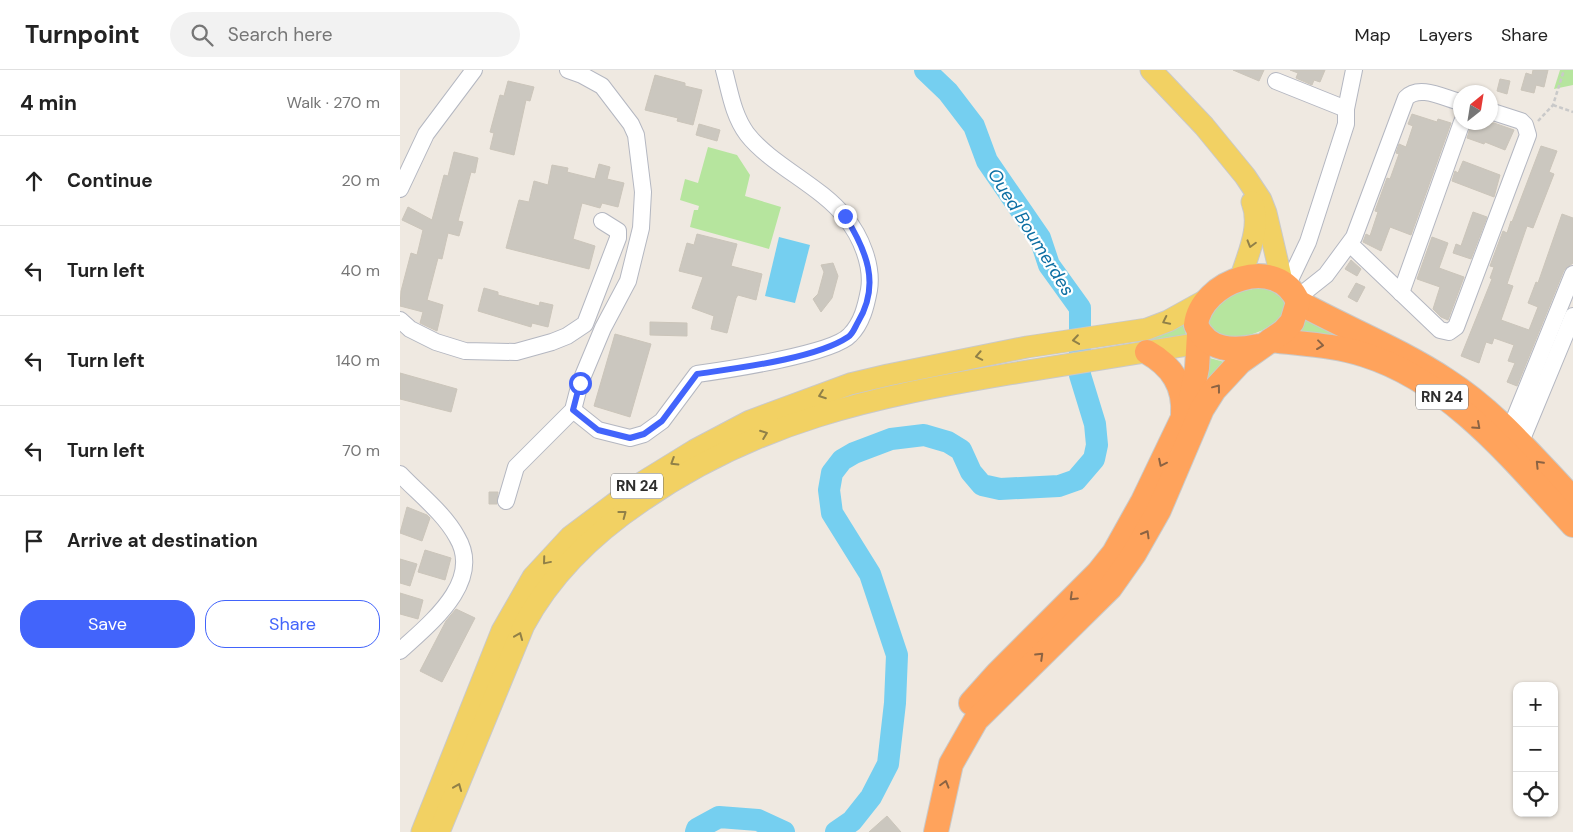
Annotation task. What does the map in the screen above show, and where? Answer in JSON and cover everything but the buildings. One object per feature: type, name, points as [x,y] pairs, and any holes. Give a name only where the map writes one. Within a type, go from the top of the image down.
[{"type":"highway","points":[[921,832],[925,797],[933,767],[943,744],[972,701],[1098,573],[1114,553],[1131,525],[1183,419],[1195,385],[1202,340],[1196,326],[1197,313],[1216,290],[1240,280],[1263,277],[1291,292],[1292,322],[1227,375],[1202,409],[1159,510],[1134,554],[1110,588],[976,720],[951,764],[936,832]]},
{"type":"highway","name":"RN 24","points":[[1291,292],[1428,368],[1484,408],[1573,499]]},
{"type":"highway","points":[[1202,340],[1234,350],[1265,343]]},
{"type":"highway","name":"RN 24","points":[[1265,343],[1341,348],[1388,364],[1414,378],[1476,425],[1573,524]]},
{"type":"highway","points":[[1136,353],[1161,360],[1172,372],[1180,387],[1184,403],[1183,419]]},
{"type":"main road","points":[[1151,70],[1204,126],[1245,176],[1261,200],[1291,292]]},
{"type":"main road","points":[[1177,99],[1197,131],[1241,182],[1254,205],[1255,230],[1240,280]]},
{"type":"main road","name":"RN 24","points":[[422,832],[502,631],[533,577],[570,537],[643,482],[694,450],[750,420],[850,384],[1027,347],[1124,333],[1157,326],[1206,300]]},
{"type":"main road","name":"RN 24","points":[[439,832],[524,625],[537,601],[570,559],[620,516],[660,488],[720,454],[765,433],[818,415],[896,394],[1202,340]]},
{"type":"street","points":[[400,189],[426,134],[474,70]]},
{"type":"street","points":[[506,501],[516,467],[573,410],[580,383],[603,328],[628,281],[641,228],[643,192],[636,135],[631,124],[602,86],[582,74],[568,70]]},
{"type":"street","points":[[573,410],[598,430],[630,438],[644,434],[662,421],[697,374],[762,364],[830,347],[850,336],[865,311],[871,278],[861,241],[845,216],[747,134],[733,106],[724,70]]},
{"type":"street","points":[[1291,292],[1346,124],[1346,109],[1354,70]]},
{"type":"street","points":[[1276,82],[1346,109]]},
{"type":"street","points":[[1291,292],[1326,275],[1350,244],[1406,98],[1413,92],[1423,91],[1453,100]]},
{"type":"street","points":[[1350,244],[1440,330],[1449,332],[1456,327],[1526,140],[1527,130],[1521,121],[1498,114]]},
{"type":"street","points":[[1401,293],[1459,130]]},
{"type":"street","points":[[400,320],[410,329],[436,342],[465,351],[516,352],[567,336],[585,324],[618,238],[618,231],[602,221]]},
{"type":"street","points":[[1514,438],[1573,274]]},
{"type":"street","points":[[1514,438],[1573,316]]},
{"type":"street","points":[[400,474],[450,526],[463,549],[464,560],[462,576],[457,589],[447,604],[400,650]]},
{"type":"path","points":[[1527,130],[1553,105],[1564,70]]},
{"type":"path","points":[[1553,105],[1573,112]]},
{"type":"green space","points":[[1560,70],[1573,70],[1573,85],[1554,89]]},
{"type":"green space","points":[[708,147],[737,155],[750,175],[745,196],[781,207],[769,249],[690,227],[694,210],[698,210],[699,206],[680,200],[685,179],[698,183]]},
{"type":"green space","points":[[1264,287],[1276,288],[1288,307],[1281,316],[1274,323],[1259,332],[1221,340],[1209,326],[1208,312],[1227,297]]},
{"type":"green space","points":[[1308,315],[1320,325],[1346,340],[1296,336]]},
{"type":"green space","points":[[1182,322],[1188,340],[1133,342]]},
{"type":"green space","points":[[1206,357],[1228,363],[1199,398]]},
{"type":"water","points":[[779,237],[810,245],[795,303],[765,296]]},
{"type":"waterway","name":"Oued Boumerdes","points":[[836,832],[852,821],[871,797],[888,764],[895,703],[897,655],[870,574],[832,513],[829,490],[832,473],[842,460],[854,453],[891,439],[924,435],[948,442],[961,450],[971,472],[982,485],[1000,489],[1059,486],[1076,480],[1094,459],[1097,445],[1095,424],[1080,375],[1080,308],[1049,265],[1040,238],[987,161],[974,126],[948,92],[925,70]]},
{"type":"waterway","name":"Oued Boumerdes","points":[[696,832],[697,829],[719,817],[758,820],[784,832]]},
{"type":"route","points":[[580,383],[573,410],[598,430],[630,438],[644,434],[662,421],[697,374],[762,364],[830,347],[850,336],[865,311],[871,278],[861,241],[845,216]]}]
